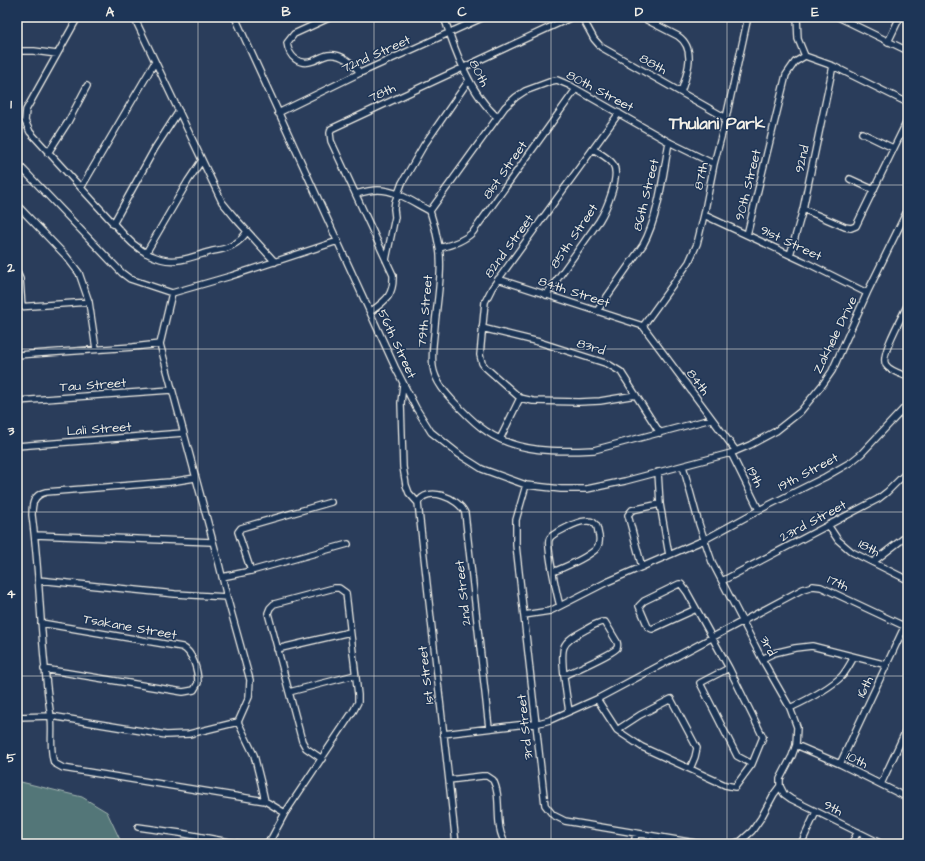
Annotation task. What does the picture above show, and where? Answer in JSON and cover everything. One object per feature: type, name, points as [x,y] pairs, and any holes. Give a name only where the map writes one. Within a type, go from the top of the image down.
[{"type":"street","points":[[78,17],[26,110],[25,116],[27,126],[48,152],[113,224],[132,243],[146,253],[168,260],[181,260],[223,249],[237,242],[247,232]]},
{"type":"street","points":[[134,17],[222,202],[275,262]]},
{"type":"street","name":"56th Street","points":[[235,17],[403,384],[431,432],[449,447],[482,469],[526,485],[561,489],[586,489],[605,486],[683,466]]},
{"type":"street","points":[[331,17],[291,36],[287,42],[291,54],[295,59],[303,63],[326,55],[340,57],[349,61],[360,73]]},
{"type":"street","name":"80th","points":[[444,17],[469,80],[485,105],[497,117]]},
{"type":"street","name":"72nd Street","points":[[278,113],[360,73],[484,17]]},
{"type":"street","name":"78th","points":[[370,312],[389,297],[392,289],[393,276],[332,141],[330,133],[332,129],[572,17]]},
{"type":"street","name":"88th","points":[[582,17],[594,39],[601,47],[726,118]]},
{"type":"street","points":[[642,17],[683,39],[686,44],[689,60],[681,92]]},
{"type":"street","points":[[653,23],[657,17]]},
{"type":"street","name":"87th","points":[[643,326],[690,262],[697,244],[748,17]]},
{"type":"street","points":[[797,17],[798,39],[805,56],[833,66],[908,103]]},
{"type":"street","points":[[838,17],[845,19],[908,51]]},
{"type":"street","points":[[888,42],[900,17]]},
{"type":"street","points":[[17,52],[34,51],[57,54]]},
{"type":"street","name":"90th Street","points":[[747,235],[786,75],[795,62],[805,56]]},
{"type":"street","points":[[81,188],[155,62]]},
{"type":"street","name":"92nd","points":[[790,255],[803,209],[833,66]]},
{"type":"street","points":[[386,260],[394,217],[394,209],[398,194],[408,172],[424,145],[469,80]]},
{"type":"street","name":"80th Street","points":[[430,212],[497,117],[516,97],[525,91],[547,82],[557,80],[576,89],[670,142],[714,164]]},
{"type":"street","points":[[48,152],[68,122],[87,86]]},
{"type":"street","name":"81st Street","points":[[439,248],[459,242],[473,232],[576,89]]},
{"type":"street","points":[[113,224],[155,148],[179,112]]},
{"type":"street","name":"82nd Street","points":[[520,398],[482,363],[480,355],[485,302],[498,279],[619,113]]},
{"type":"street","points":[[803,209],[845,227],[853,228],[858,223],[908,119]]},
{"type":"street","points":[[862,133],[893,148]]},
{"type":"street","name":"86th Street","points":[[597,311],[648,236],[654,218],[670,142]]},
{"type":"street","name":"85th Street","points":[[546,295],[599,221],[610,197],[615,178],[615,167],[609,160],[593,149]]},
{"type":"street","points":[[146,253],[202,160]]},
{"type":"street","points":[[17,163],[122,273],[130,279],[172,293],[275,262],[338,241]]},
{"type":"street","points":[[850,179],[874,190]]},
{"type":"street","points":[[356,194],[378,190],[398,194],[430,212]]},
{"type":"street","points":[[17,205],[55,244],[82,278],[89,302],[96,349]]},
{"type":"street","name":"Zakhele Drive","points":[[683,466],[733,452],[776,432],[800,412],[832,371],[867,293],[908,209]]},
{"type":"street","name":"79th Street","points":[[430,212],[439,248],[439,272],[432,358],[434,374],[440,385],[451,399],[487,432],[500,439],[533,449],[594,450],[711,419]]},
{"type":"street","name":"91st Street","points":[[704,215],[867,293]]},
{"type":"street","points":[[17,272],[20,280],[19,307],[89,302]]},
{"type":"street","name":"84th Street","points":[[498,279],[643,326]]},
{"type":"street","points":[[172,293],[160,344],[212,542],[246,662],[251,686],[250,697],[238,722]]},
{"type":"street","points":[[908,304],[887,346],[884,359],[884,364],[908,377]]},
{"type":"street","name":"84th","points":[[643,326],[711,419],[733,452]]},
{"type":"street","name":"83rd","points":[[482,328],[539,342],[614,366],[622,372],[660,433]]},
{"type":"street","points":[[17,355],[160,344]]},
{"type":"street","points":[[403,384],[401,403],[403,467],[409,493],[418,503]]},
{"type":"street","name":"Tau Street","points":[[17,401],[172,390]]},
{"type":"street","points":[[500,439],[520,398],[533,401],[579,402],[600,401],[636,395]]},
{"type":"street","name":"19th Street","points":[[524,615],[550,611],[607,582],[704,540],[759,510],[825,477],[851,462],[861,454],[908,404]]},
{"type":"street","name":"Lali Street","points":[[17,446],[183,433]]},
{"type":"street","name":"19th","points":[[733,452],[759,510]]},
{"type":"street","name":"3rd","points":[[683,466],[704,540],[712,562],[762,659],[790,708],[797,727],[796,745],[780,779],[780,786],[752,831],[741,841],[732,844]]},
{"type":"street","name":"23rd Street","points":[[722,581],[878,499],[896,484],[908,471]]},
{"type":"street","points":[[658,472],[660,504],[670,555]]},
{"type":"street","points":[[195,478],[170,482],[41,493],[34,500],[32,515],[35,535],[44,669],[51,716],[52,756],[54,763],[60,767],[265,801],[285,813]]},
{"type":"street","name":"3rd Street","points":[[526,485],[516,520],[515,537],[545,805],[550,813],[565,821],[701,844]]},
{"type":"street","name":"2nd Street","points":[[418,503],[420,499],[425,496],[439,495],[459,503],[465,513],[489,728]]},
{"type":"street","points":[[251,572],[238,532],[241,528],[331,502]]},
{"type":"street","name":"1st Street","points":[[418,503],[456,844]]},
{"type":"street","points":[[642,567],[628,515],[632,510],[660,504]]},
{"type":"street","points":[[553,572],[580,559],[596,549],[600,541],[595,523],[586,520],[552,535],[549,539],[553,572],[560,606]]},
{"type":"street","name":"18th","points":[[828,525],[838,540],[852,552],[908,580]]},
{"type":"street","points":[[35,535],[212,542]]},
{"type":"street","points":[[873,562],[908,535]]},
{"type":"street","points":[[222,577],[251,572],[348,544]]},
{"type":"street","points":[[38,580],[175,594],[227,597]]},
{"type":"street","points":[[596,699],[617,730],[642,747],[725,785],[735,787],[752,764],[763,737],[729,668],[712,637],[682,584],[680,583],[644,601],[639,606],[648,627],[652,630],[696,609]]},
{"type":"street","name":"17th","points":[[743,622],[802,589],[813,586],[822,588],[904,626]]},
{"type":"street","points":[[265,844],[270,839],[285,813],[322,759],[356,706],[358,695],[346,593],[341,588],[334,588],[274,604],[268,615],[302,743],[308,750],[322,759]]},
{"type":"street","name":"16th","points":[[840,764],[908,619]]},
{"type":"street","points":[[565,675],[616,649],[618,645],[617,642],[605,622],[598,623],[570,639],[563,649],[562,656],[569,711]]},
{"type":"street","points":[[443,734],[535,724],[550,720],[596,699],[743,622]]},
{"type":"street","name":"Tsakane Street","points":[[41,623],[182,647],[188,651],[192,659],[198,682],[194,690],[183,692],[44,669]]},
{"type":"street","points":[[277,650],[350,632]]},
{"type":"street","points":[[762,659],[774,653],[808,646],[887,666]]},
{"type":"street","points":[[790,708],[807,700],[834,682],[846,670],[854,657]]},
{"type":"street","points":[[729,668],[700,683],[737,756],[752,764]]},
{"type":"street","points":[[289,692],[355,675]]},
{"type":"street","points":[[617,730],[640,715],[671,700],[697,748],[690,769]]},
{"type":"street","points":[[17,717],[51,716],[166,735],[189,734],[238,722]]},
{"type":"street","points":[[238,722],[254,755],[262,783],[265,801]]},
{"type":"street","points":[[881,784],[908,726]]},
{"type":"street","name":"10th","points":[[796,745],[840,764],[908,798]]},
{"type":"street","points":[[449,780],[482,776],[486,776],[493,780],[496,790],[501,833],[506,844]]},
{"type":"street","name":"9th","points":[[780,786],[784,794],[816,812],[882,844]]},
{"type":"street","points":[[801,844],[816,812]]},
{"type":"street","points":[[138,827],[240,844]]},
{"type":"street","points":[[851,844],[858,832]]},
{"type":"street","points":[[634,844],[636,834]]},
{"type":"green space","points":[[17,781],[82,797],[107,812],[122,844],[17,844]]},
{"type":"district","name":"Thulani Park","points":[[717,124]]}]
